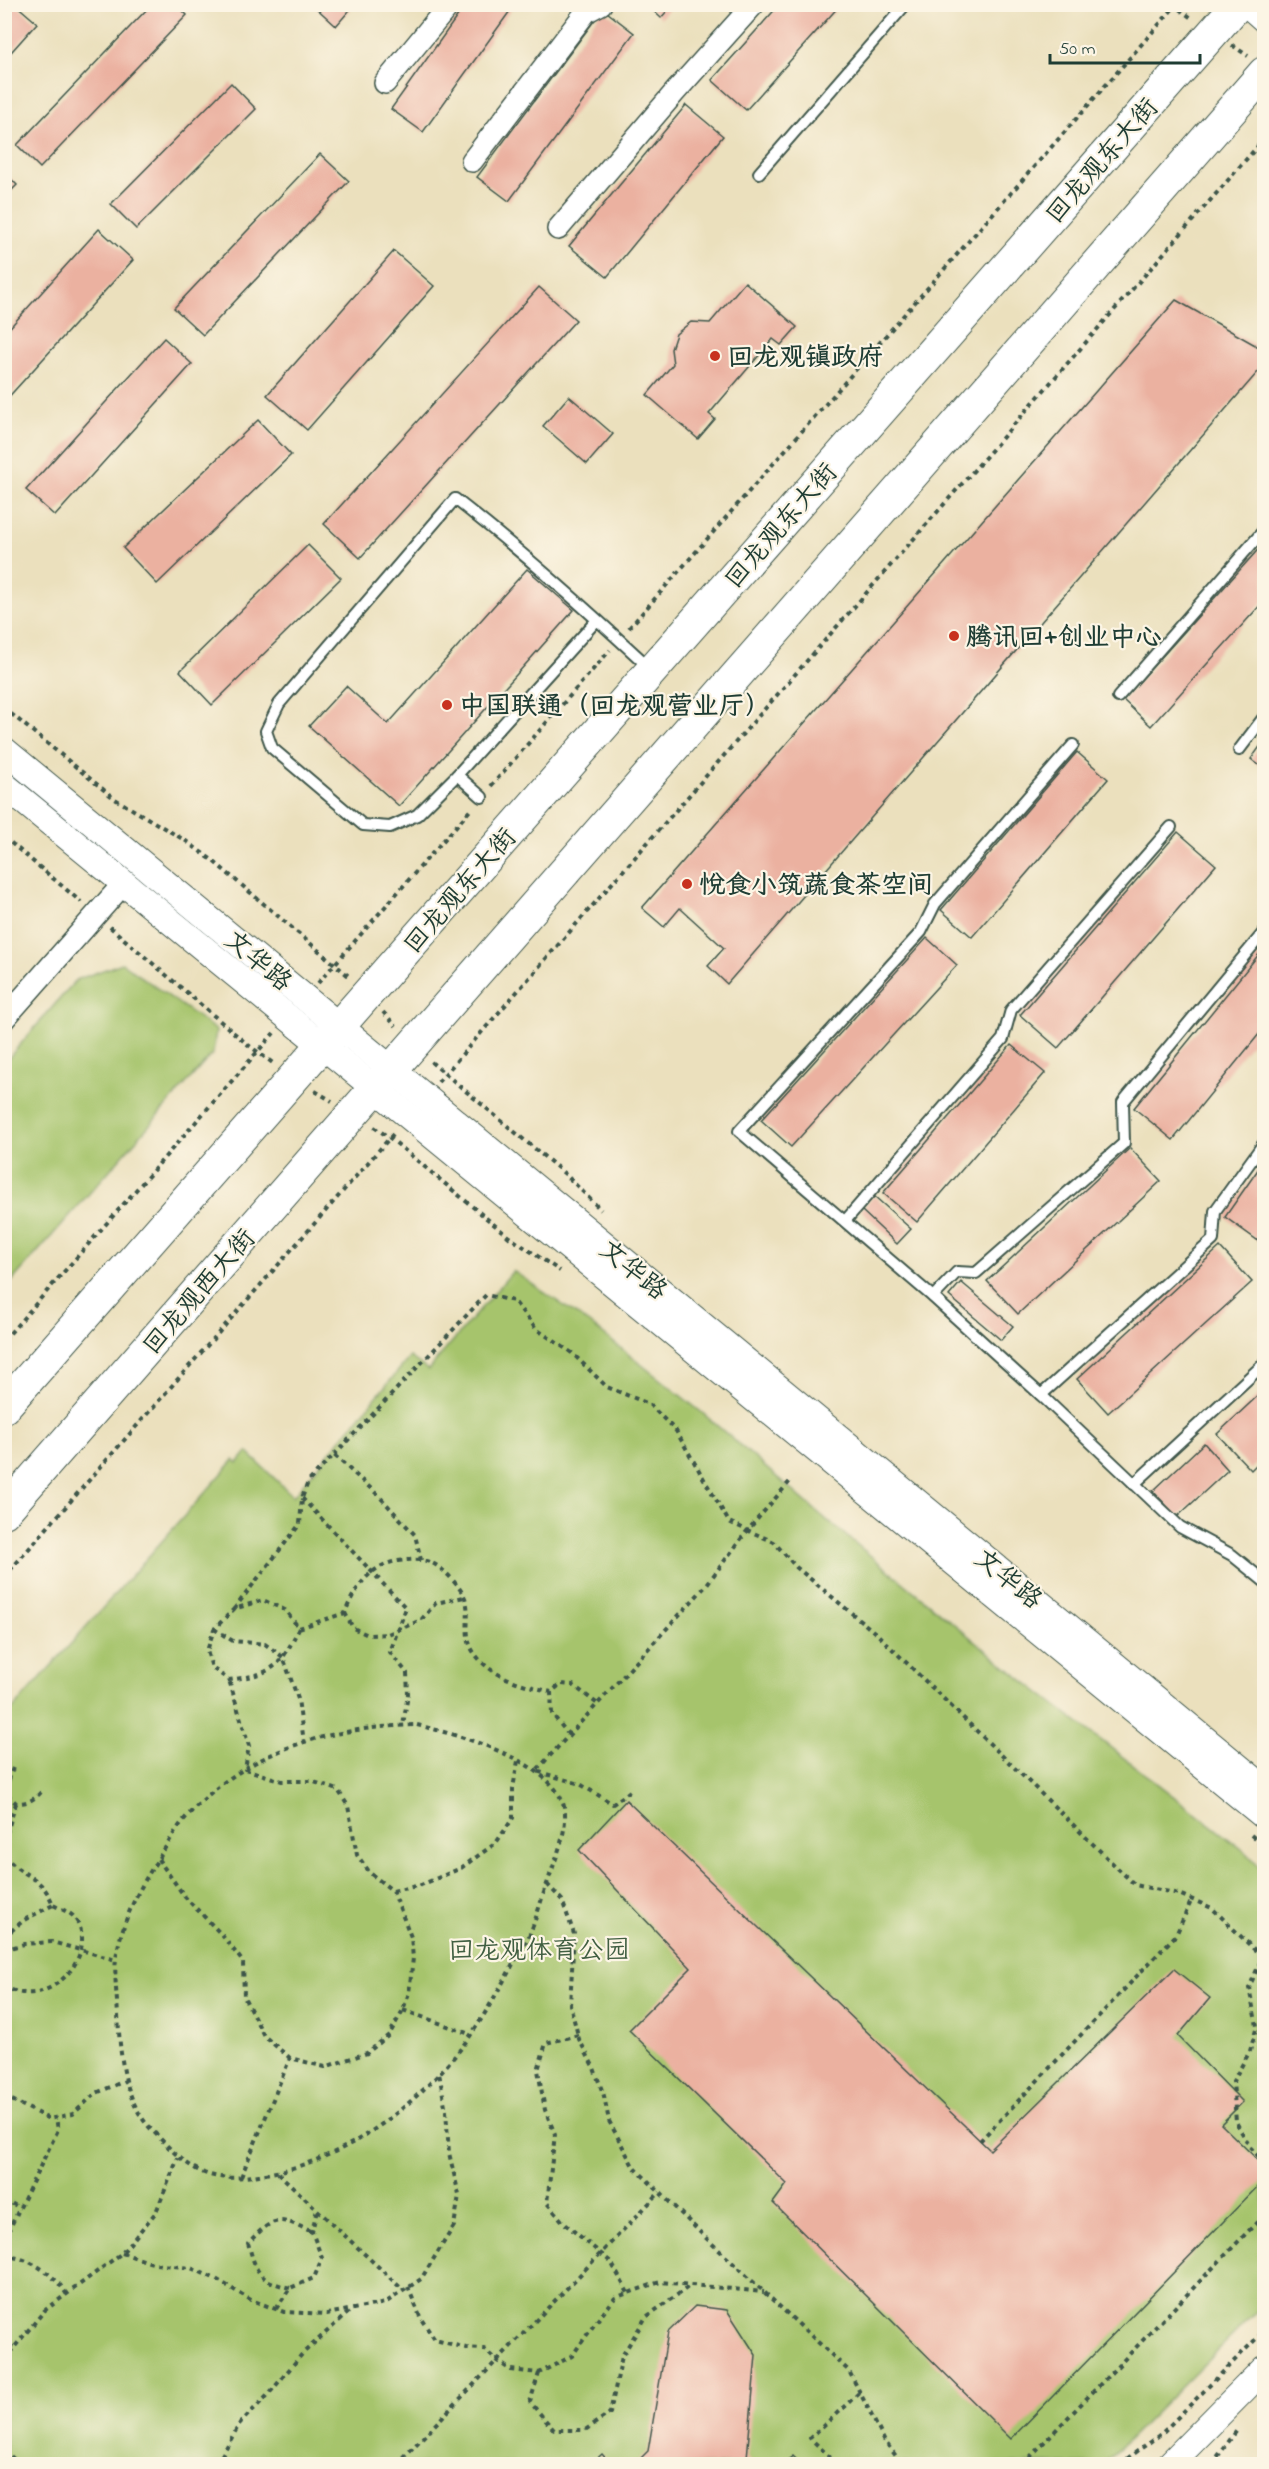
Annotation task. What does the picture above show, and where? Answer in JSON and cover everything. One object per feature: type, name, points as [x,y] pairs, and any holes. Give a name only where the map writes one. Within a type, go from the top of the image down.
[{"type":"main road","name":"回龙观东大街","points":[[331,1036],[1238,4]]},
{"type":"main road","points":[[384,1079],[1264,74]]},
{"type":"main road","points":[[4,1407],[331,1036]]},
{"type":"main road","name":"回龙观西大街","points":[[4,1512],[384,1079]]},
{"type":"street","points":[[385,83],[450,4]]},
{"type":"street","points":[[472,162],[586,12],[601,4]]},
{"type":"street","points":[[558,229],[754,4]]},
{"type":"street","points":[[1247,4],[1264,19]]},
{"type":"street","name":"文华路","points":[[4,750],[331,1036],[1264,1788]]},
{"type":"street","name":"文华路","points":[[4,785],[124,883],[331,1036]]},
{"type":"street","points":[[4,1020],[124,883]]},
{"type":"street","name":"文华路","points":[[384,1079],[1264,1816]]},
{"type":"street","points":[[1170,2464],[1264,2369]]},
{"type":"lane","points":[[759,173],[906,4]]},
{"type":"lane","points":[[597,620],[417,815],[390,827],[363,825],[272,748],[266,731],[279,704],[455,499],[498,532],[597,620],[652,670]]},
{"type":"lane","points":[[1118,697],[1264,530]]},
{"type":"lane","points":[[1239,750],[1264,717]]},
{"type":"lane","points":[[1073,745],[935,904],[921,932],[738,1131],[933,1297],[1041,1395],[1180,1527],[1232,1555],[1264,1581]]},
{"type":"lane","points":[[457,774],[482,797]]},
{"type":"lane","points":[[845,1221],[1003,1039],[1011,1010],[1171,827]]},
{"type":"lane","points":[[933,1297],[957,1272],[976,1273],[1124,1143],[1123,1102],[1264,932]]},
{"type":"lane","points":[[1041,1395],[1213,1240],[1215,1211],[1264,1143]]},
{"type":"lane","points":[[1134,1484],[1264,1364]]},
{"type":"path","points":[[344,954],[1177,4]]},
{"type":"path","points":[[463,1054],[1264,139]]},
{"type":"path","points":[[4,708],[115,799],[186,841],[212,860],[324,954]]},
{"type":"path","points":[[4,837],[247,1044]]},
{"type":"path","points":[[4,1340],[252,1058]]},
{"type":"path","points":[[4,1577],[369,1160]]},
{"type":"path","points":[[245,1769],[249,1746],[229,1680],[212,1668],[207,1651],[214,1629],[234,1609],[300,1524],[302,1498],[308,1482],[486,1295],[514,1301],[536,1329],[572,1353],[608,1387],[649,1404],[676,1431],[729,1522],[774,1542],[796,1567],[878,1635],[1135,1885],[1179,1894],[1212,1908],[1264,1956],[1249,1988],[1257,2026],[1250,2051],[1233,2081],[1236,2122],[1250,2147],[1264,2162]]},
{"type":"path","points":[[334,1455],[379,1496],[415,1535],[421,1560]]},
{"type":"path","points":[[536,1771],[704,1588],[747,1531],[792,1479]]},
{"type":"path","points":[[302,1498],[406,1608],[390,1652],[407,1673],[408,1694],[403,1726]]},
{"type":"path","points":[[464,1597],[436,1603],[421,1620],[388,1634],[368,1635],[353,1628],[345,1613],[352,1595],[371,1571],[394,1562],[421,1560],[438,1564],[464,1597],[466,1630],[474,1654],[489,1668],[509,1680],[551,1692]]},
{"type":"path","points":[[234,1609],[263,1600],[285,1610],[299,1628]]},
{"type":"path","points":[[229,1680],[258,1676],[279,1663],[299,1628],[345,1613]]},
{"type":"path","points":[[214,1629],[233,1641],[265,1644],[283,1657],[298,1699],[304,1742]]},
{"type":"path","points":[[551,1692],[561,1684],[573,1686],[599,1705]]},
{"type":"path","points":[[551,1692],[552,1714],[569,1736]]},
{"type":"path","points":[[536,1771],[550,1784],[563,1803],[564,1833],[530,1934],[495,1996],[456,2055],[420,2094],[376,2129],[332,2154],[277,2172],[241,2178],[206,2174],[178,2158],[145,2122],[126,2081],[120,2048],[116,1960],[129,1910],[158,1859],[186,1816],[226,1779],[272,1754],[317,1737],[373,1726],[417,1725],[454,1734],[501,1752],[536,1771],[580,1784],[613,1804],[630,1791]]},
{"type":"path","points":[[393,1890],[421,1885],[461,1868],[496,1843],[513,1818],[513,1788],[518,1761]]},
{"type":"path","points":[[13,1768],[8,1782],[8,1795],[16,1803],[26,1803],[35,1799],[41,1792]]},
{"type":"path","points":[[158,1859],[185,1897],[221,1934],[243,1962],[244,1997],[264,2036],[290,2058],[325,2067],[367,2053],[389,2035],[403,2010],[409,1993],[413,1958],[411,1937],[393,1890],[370,1874],[357,1855],[348,1806],[338,1790],[311,1781],[282,1781],[245,1769]]},
{"type":"path","points":[[4,1842],[16,1803]]},
{"type":"path","points":[[4,1855],[15,1868],[31,1875],[48,1891],[53,1905],[73,1916],[81,1931],[83,1944],[73,1967],[59,1983],[37,1994],[15,1992],[4,1986]]},
{"type":"path","points":[[546,1884],[562,1900],[574,1934],[570,2005],[578,2035],[597,2077],[609,2121],[633,2166],[849,2371],[884,2440],[902,2464]]},
{"type":"path","points":[[980,2140],[1176,1935],[1192,1899]]},
{"type":"path","points":[[4,1937],[24,1920],[53,1905]]},
{"type":"path","points":[[4,1950],[24,1944],[52,1942],[116,1960]]},
{"type":"path","points":[[403,2010],[470,2034]]},
{"type":"path","points":[[578,2035],[546,2043],[538,2070],[545,2110],[555,2134],[547,2203],[564,2223],[611,2262],[628,2293]]},
{"type":"path","points":[[241,2178],[290,2058]]},
{"type":"path","points":[[122,2253],[155,2264],[191,2268],[216,2279],[251,2300],[284,2312],[327,2314],[385,2303],[421,2279],[454,2226],[459,2195],[449,2153],[446,2111],[439,2073]]},
{"type":"path","points":[[4,2096],[49,2119],[73,2114],[96,2093],[126,2081]]},
{"type":"path","points":[[4,2240],[10,2232],[58,2130],[56,2117]]},
{"type":"path","points":[[4,2360],[44,2311],[122,2253],[156,2212],[178,2158]]},
{"type":"path","points":[[277,2172],[405,2289],[435,2340],[466,2348],[484,2349],[511,2370],[539,2373],[573,2356],[615,2298],[660,2282],[764,2292]]},
{"type":"path","points":[[397,2464],[660,2193]]},
{"type":"path","points":[[4,2199],[20,2208]]},
{"type":"path","points":[[276,2309],[290,2288],[314,2278],[322,2258],[312,2232],[317,2210]]},
{"type":"path","points":[[1023,2464],[1264,2215]]},
{"type":"path","points":[[290,2288],[267,2282],[255,2267],[248,2243],[266,2223],[287,2220],[312,2232]]},
{"type":"path","points":[[4,2256],[14,2256],[36,2265],[61,2286],[67,2295]]},
{"type":"path","points":[[539,2373],[530,2402],[554,2430],[585,2430],[610,2413],[622,2356],[646,2317],[692,2285]]},
{"type":"path","points":[[217,2464],[240,2423],[267,2396],[303,2353],[352,2310]]},
{"type":"path","points":[[1120,2464],[1162,2433],[1264,2331]]},
{"type":"path","points":[[4,2342],[13,2347]]},
{"type":"path","points":[[837,2464],[810,2438],[860,2392]]},
{"type":"path","points":[[1208,2463],[1243,2423]]},
{"type":"path","points":[[4,2450],[19,2464]]},
{"type":"green space","points":[[122,963],[216,1030],[213,1053],[5,1289],[5,1062],[76,980]]},
{"type":"green space","name":"回龙观体育公园","points":[[513,1271],[589,1323],[700,1411],[828,1521],[1014,1673],[1247,1853],[1264,1871],[1264,2304],[1104,2464],[5,2464],[5,1718],[234,1460],[238,1463],[247,1452],[293,1496],[410,1357],[428,1370]]},
{"type":"building","points":[[4,4],[15,4],[37,23],[4,60]]},
{"type":"building","points":[[152,4],[176,4],[187,15],[40,168],[17,145]]},
{"type":"building","points":[[312,4],[355,4],[336,26]]},
{"type":"building","points":[[466,4],[515,4],[423,132],[391,109]]},
{"type":"building","points":[[646,4],[673,4],[661,18]]},
{"type":"building","points":[[780,4],[841,4],[746,110],[712,80]]},
{"type":"building","points":[[603,9],[634,33],[509,201],[477,177]]},
{"type":"building","points":[[231,83],[256,109],[136,229],[111,204]]},
{"type":"building","points":[[686,105],[723,136],[607,277],[569,246]]},
{"type":"building","points":[[320,154],[349,181],[203,335],[174,308]]},
{"type":"building","points":[[4,172],[17,185],[4,198]]},
{"type":"building","points":[[99,229],[133,260],[4,402],[4,334]]},
{"type":"building","points":[[394,251],[434,286],[307,430],[267,395]]},
{"type":"building","name":"回龙观镇政府","points":[[745,282],[797,327],[781,345],[773,339],[709,414],[715,419],[698,439],[647,395],[673,364],[671,349],[676,334],[691,322],[710,323]]},
{"type":"building","points":[[539,287],[576,320],[360,558],[324,524]]},
{"type":"building","name":"腾讯回+创业中心","points":[[1176,300],[1264,350],[1264,365],[727,984],[708,966],[724,948],[680,908],[664,927],[642,908]]},
{"type":"building","points":[[164,338],[192,364],[55,516],[26,490]]},
{"type":"building","points":[[569,396],[613,434],[587,464],[543,426]]},
{"type":"building","points":[[258,420],[291,455],[157,584],[123,548]]},
{"type":"building","points":[[1264,543],[1264,601],[1151,726],[1123,700]]},
{"type":"building","points":[[308,545],[341,578],[212,705],[180,671]]},
{"type":"building","name":"中国联通（回龙观营业厅）","points":[[527,569],[574,610],[399,806],[309,726],[346,686],[388,724]]},
{"type":"building","points":[[1264,741],[1264,769],[1251,759]]},
{"type":"building","points":[[1077,752],[1108,779],[972,937],[941,910]]},
{"type":"building","points":[[1178,832],[1216,865],[1058,1048],[1020,1015]]},
{"type":"building","points":[[927,938],[957,965],[791,1147],[761,1120]]},
{"type":"building","points":[[1264,948],[1264,1028],[1173,1140],[1134,1108]]},
{"type":"building","points":[[1011,1045],[1045,1073],[917,1222],[883,1193]]},
{"type":"building","points":[[1130,1148],[1161,1181],[1018,1314],[987,1281]]},
{"type":"building","points":[[1264,1161],[1264,1245],[1225,1217]]},
{"type":"building","points":[[874,1196],[911,1229],[897,1244],[861,1210]]},
{"type":"building","points":[[1220,1247],[1252,1282],[1108,1413],[1077,1379]]},
{"type":"building","points":[[961,1282],[1013,1326],[1001,1340],[949,1296]]},
{"type":"building","points":[[1264,1390],[1264,1457],[1251,1470],[1217,1434]]},
{"type":"building","points":[[1204,1443],[1228,1470],[1177,1517],[1153,1491]]},
{"type":"building","points":[[626,1800],[990,2150],[1174,1969],[1210,1998],[1178,2036],[1243,2102],[1221,2124],[1264,2166],[1264,2180],[1011,2439],[773,2203],[787,2184],[629,2030],[691,1968],[579,1850]]},
{"type":"building","points":[[695,2306],[727,2310],[756,2355],[747,2458],[753,2464],[635,2464],[648,2451],[668,2332]]},
{"type":"building","points":[[602,2454],[611,2464],[591,2464]]},
{"type":"building","points":[[793,2456],[801,2464],[782,2464]]},
{"type":"place","name":"回龙观镇政府","points":[[715,356]]},
{"type":"place","name":"腾讯回+创业中心","points":[[954,636]]},
{"type":"place","name":"中国联通（回龙观营业厅）","points":[[447,705]]},
{"type":"place","name":"悦食小筑蔬食茶空间","points":[[687,884]]}]
